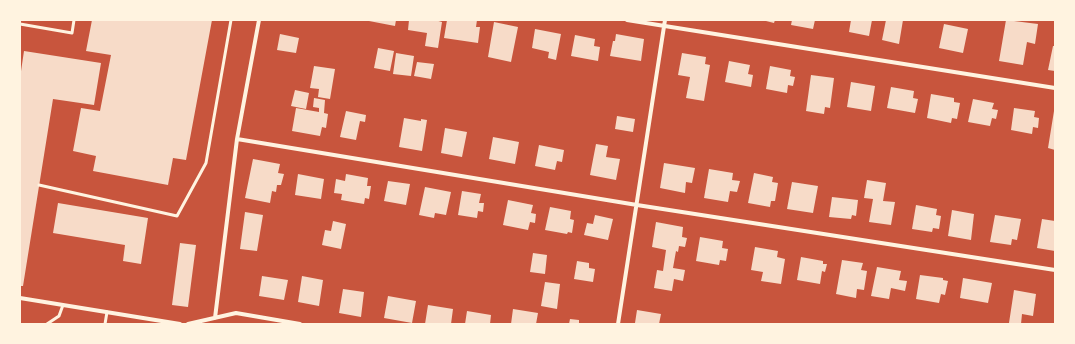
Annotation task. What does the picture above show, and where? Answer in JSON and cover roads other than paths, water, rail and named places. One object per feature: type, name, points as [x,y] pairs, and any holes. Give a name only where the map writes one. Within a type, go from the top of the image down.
[{"type":"street","points":[[215,318],[237,139],[259,20]]},
{"type":"street","points":[[628,20],[1055,88]]},
{"type":"street","points":[[618,324],[666,20]]},
{"type":"street","points":[[237,139],[636,205],[1055,270]]},
{"type":"street","points":[[20,298],[180,324]]},
{"type":"street","points":[[188,324],[236,313],[300,324]]},
{"type":"lane","points":[[20,24],[72,33],[74,20]]},
{"type":"lane","points":[[39,185],[177,216],[206,163],[231,20]]},
{"type":"lane","points":[[47,324],[59,316],[63,305]]},
{"type":"lane","points":[[105,324],[107,312]]}]
